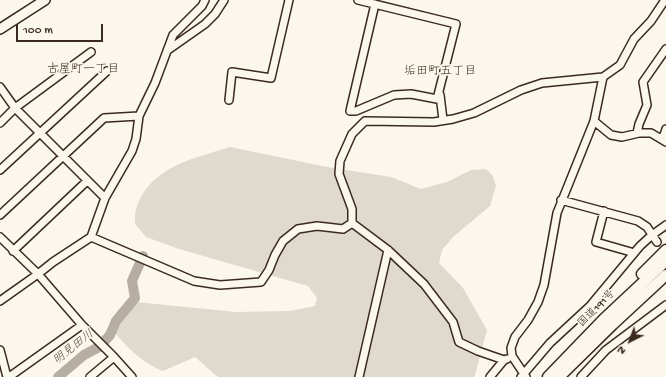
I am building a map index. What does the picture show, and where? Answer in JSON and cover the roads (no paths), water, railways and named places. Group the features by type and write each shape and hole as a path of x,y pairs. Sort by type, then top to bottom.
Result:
{"highway":[{"path":"572,351 609,308 666,250"},
{"name":"国道191号","path":"548,377 625,298 666,261"},
{"name":"国道191号","path":"559,377 666,275"}],"main road":[{"path":"0,29 45,0"}],"street":[{"path":"0,301 53,262 91,237 105,198 132,151 136,139 139,116 156,84 173,35 202,6 205,0"},
{"path":"168,50 205,24 215,14 224,0"},
{"path":"229,100 232,72 271,78 289,0"},
{"path":"358,0 375,4 456,24 437,99 411,94 394,95 356,111 350,111 375,4"},
{"path":"352,223 352,209 339,174 340,160 352,134 365,121 434,122 474,113 521,90 542,83 603,77 620,65 634,39 651,21 665,0"},
{"path":"637,133 647,105 643,82 666,50"},
{"path":"0,123 15,108 92,52"},
{"path":"0,170 106,71"},
{"path":"603,77 594,121 557,213 544,285 538,302 528,320 515,337 511,348 512,356 524,376 550,343 590,306 631,257 652,235 666,225"},
{"path":"0,87 15,108 105,198"},
{"path":"440,91 443,120"},
{"path":"0,215 104,118 139,116"},
{"path":"594,121 611,135 622,137 637,133 651,134 663,140 666,129"},
{"path":"13,251 87,181"},
{"path":"561,200 643,223 657,242"},
{"path":"604,211 596,242 631,252"},
{"path":"91,237 194,281 220,285 261,282 269,270 283,241 298,229 317,226 343,229 352,223"},
{"path":"352,223 388,250 424,284 453,322 459,342 478,351 504,360"},
{"path":"0,237 38,274 82,325 132,377"},
{"path":"359,377 388,250"},
{"path":"581,377 606,350 666,305"},
{"path":"0,350 8,377 82,325"},
{"path":"490,377 504,360 512,356"},
{"path":"90,377 114,357"}],"waterway":[{"name":"明見田川","path":"58,377 84,355 99,347 110,335 116,321 135,298 132,281 143,256"}],"district":[{"name":"古屋町一丁目","path":"83,70"},
{"name":"垢田町五丁目","path":"440,72"}]}
